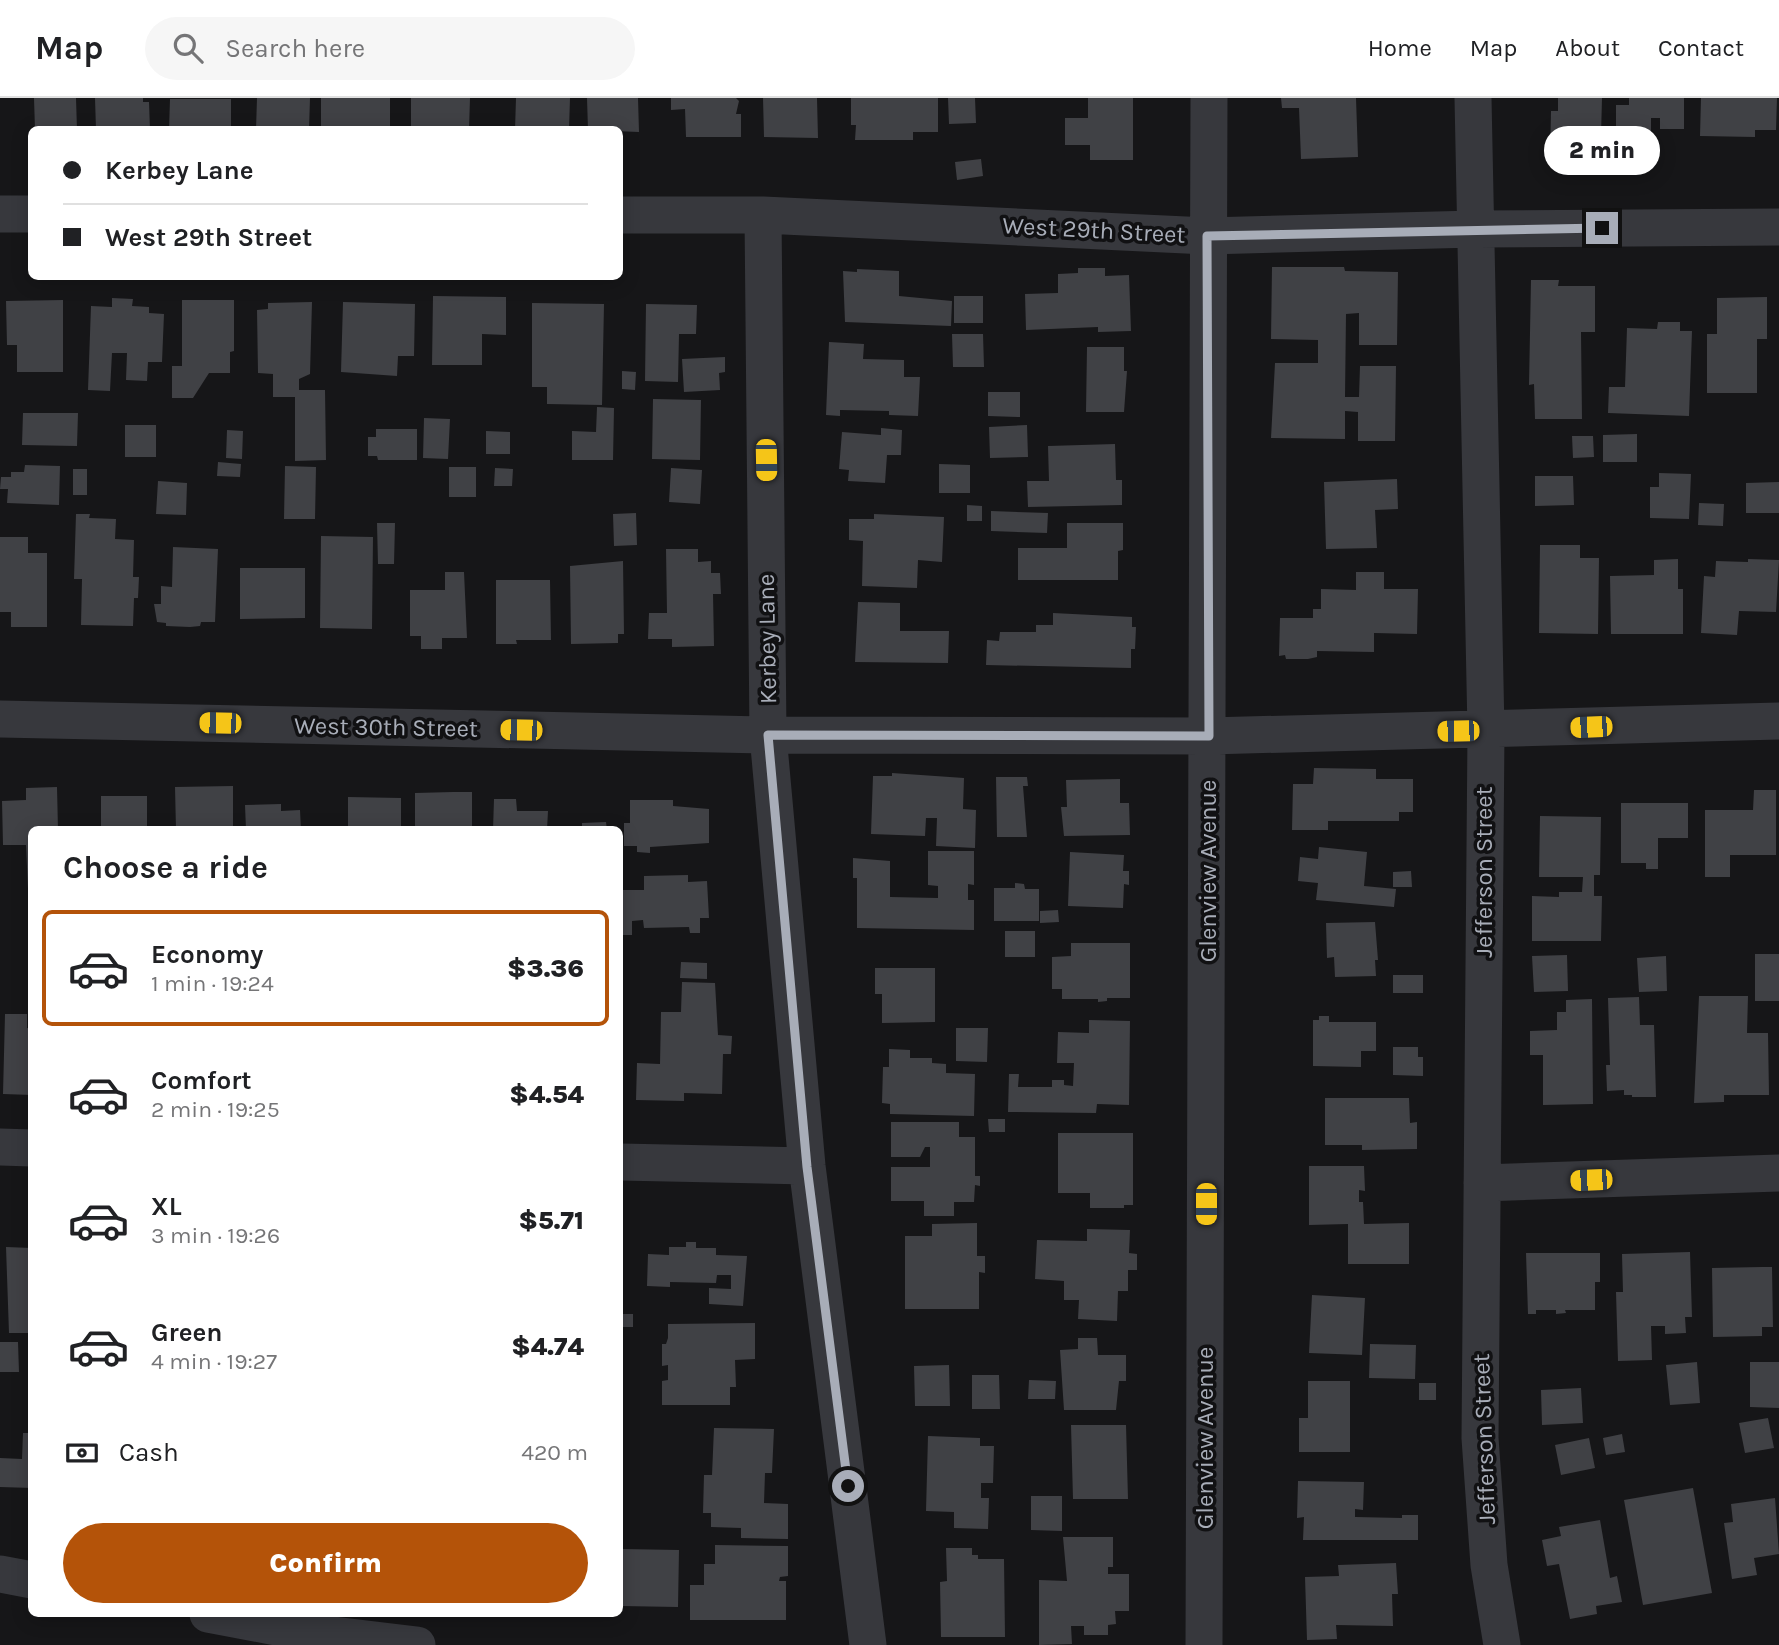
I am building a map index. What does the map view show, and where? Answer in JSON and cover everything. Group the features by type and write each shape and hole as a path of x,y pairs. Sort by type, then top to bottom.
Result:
{"street":[{"name":"Glenview Avenue","path":"1204,1645 1209,98"},
{"name":"Jefferson Street","path":"1473,98 1486,731 1480,1438 1489,1565 1502,1645"},
{"path":"0,214 28,214"},
{"name":"West 29th Street","path":"623,215 763,215 1207,236 1475,229 1779,227"},
{"name":"Kerbey Lane","path":"763,215 768,735 807,1167 868,1645"},
{"name":"West 30th Street","path":"0,719 768,735 1209,736 1486,731 1779,721"},
{"path":"0,1147 28,1148"},
{"path":"623,1162 807,1167"},
{"path":"1482,1183 1779,1173"},
{"path":"0,1574 28,1579"},
{"path":"219,1617 293,1637 417,1645"}],"building":[{"path":"34,98 76,98 77,126 35,126"},
{"path":"95,98 143,98 143,102 149,102 150,126 96,126"},
{"path":"257,98 310,98 309,126 256,126"},
{"path":"321,98 390,98 390,126 321,126"},
{"path":"411,98 470,98 469,126 411,126"},
{"path":"516,98 570,98 569,126 515,126"},
{"path":"587,98 638,98 639,132 623,131 623,126 588,126"},
{"path":"671,98 736,98 739,101 736,114 741,114 741,137 686,137 685,109 671,110"},
{"path":"763,98 817,98 818,138 764,137"},
{"path":"851,98 938,98 938,132 913,132 913,140 855,140 856,125 851,125"},
{"path":"948,98 975,98 976,123 949,124"},
{"path":"1088,98 1133,98 1133,160 1090,160 1090,145 1065,145 1065,118 1088,118"},
{"path":"1281,98 1356,98 1358,157 1301,159 1299,108 1282,108"},
{"path":"1558,98 1602,98 1601,136 1584,136 1584,160 1550,159 1551,111 1558,111"},
{"path":"1629,98 1684,98 1684,129 1660,129 1660,118 1651,118 1651,141 1616,141 1616,105 1629,105"},
{"path":"1701,98 1777,98 1776,130 1755,130 1755,137 1700,136"},
{"path":"170,99 231,99 231,126 169,126"},
{"path":"981,159 983,176 957,180 955,162"},
{"path":"1272,267 1344,267 1345,271 1398,272 1397,345 1359,345 1359,313 1346,314 1345,397 1359,397 1360,366 1396,366 1395,441 1358,441 1358,412 1345,411 1345,439 1271,438 1275,363 1318,363 1318,340 1271,339"},
{"path":"1078,268 1105,268 1105,276 1129,275 1131,331 1098,332 1098,327 1026,330 1025,294 1058,293 1058,274 1078,273"},
{"path":"857,269 899,271 899,296 952,301 951,326 845,322 843,271 857,272"},
{"path":"1531,280 1559,280 1558,286 1595,286 1595,332 1581,332 1582,419 1535,419 1534,384 1529,385"},
{"path":"433,296 506,297 506,335 482,334 482,365 432,365"},
{"path":"954,296 983,296 983,323 954,323"},
{"path":"1767,297 1767,339 1757,339 1757,393 1707,393 1707,334 1717,334 1717,298"},
{"path":"112,298 133,299 132,306 149,307 149,313 164,314 162,362 148,362 147,381 126,380 127,353 112,353 110,391 88,390 91,306 112,307"},
{"path":"63,300 63,372 17,372 17,345 7,345 6,301"},
{"path":"182,300 234,300 234,351 230,352 230,373 209,373 193,398 172,398 172,366 182,366"},
{"path":"312,302 310,374 299,379 299,390 325,390 326,460 295,461 295,397 273,397 273,374 258,373 257,310 268,309 268,303"},
{"path":"343,302 415,304 414,356 398,356 397,376 341,372"},
{"path":"532,303 604,304 602,405 547,404 547,387 532,387"},
{"path":"646,304 697,305 696,334 679,334 678,382 645,381"},
{"path":"1658,322 1680,322 1680,331 1692,331 1689,416 1608,413 1609,387 1625,387 1627,328 1657,329"},
{"path":"952,334 983,334 984,367 953,367"},
{"path":"829,342 864,344 863,359 904,360 904,377 920,377 918,416 889,415 889,411 840,410 840,416 826,415"},
{"path":"1087,347 1124,347 1124,371 1127,371 1124,412 1086,412"},
{"path":"725,357 725,372 719,373 720,390 684,392 682,359"},
{"path":"622,371 636,372 635,390 622,389"},
{"path":"988,392 1020,392 1020,417 988,416"},
{"path":"653,399 701,400 700,460 652,459"},
{"path":"597,407 614,408 613,460 572,460 572,431 596,432"},
{"path":"23,413 78,413 77,446 22,445"},
{"path":"424,418 450,419 448,459 423,458"},
{"path":"125,425 156,425 156,457 125,457"},
{"path":"1027,425 1028,457 990,458 989,427"},
{"path":"881,428 902,430 901,455 887,455 885,483 848,481 849,470 839,469 842,432 881,435"},
{"path":"376,429 417,429 417,460 378,460 377,456 368,456 368,437 376,437"},
{"path":"227,430 243,431 242,459 226,458"},
{"path":"486,431 510,432 510,454 486,454"},
{"path":"1637,434 1637,462 1603,462 1603,435"},
{"path":"1572,436 1593,436 1594,457 1573,458"},
{"path":"1115,444 1116,480 1122,480 1122,505 1028,507 1027,481 1049,481 1048,446"},
{"path":"218,462 241,464 240,477 217,476"},
{"path":"939,464 970,465 970,493 939,493"},
{"path":"25,465 60,466 59,505 7,503 8,489 0,489 1,477 11,477 11,472 24,472"},
{"path":"285,466 316,467 315,519 284,519"},
{"path":"449,467 476,467 476,497 449,497"},
{"path":"495,468 513,469 512,486 494,486"},
{"path":"671,468 702,470 700,504 669,502"},
{"path":"73,469 87,469 87,495 73,495"},
{"path":"1659,473 1691,474 1689,519 1650,518 1650,487 1659,487"},
{"path":"1535,476 1573,476 1574,505 1535,506"},
{"path":"1397,479 1398,509 1375,510 1377,548 1326,549 1324,482"},
{"path":"158,481 187,483 186,515 156,514"},
{"path":"1779,482 1779,513 1746,513 1746,483"},
{"path":"1699,503 1724,504 1723,526 1698,525"},
{"path":"967,505 982,506 982,521 967,521"},
{"path":"991,511 1048,513 1047,533 991,531"},
{"path":"636,513 637,545 614,546 613,514"},
{"path":"76,514 90,514 89,518 116,519 115,539 134,540 133,577 139,577 138,598 134,598 133,626 81,625 82,579 74,579"},
{"path":"874,514 944,517 942,562 918,560 917,588 862,586 863,541 849,540 849,519 874,519"},
{"path":"377,523 395,523 394,564 378,564"},
{"path":"1067,523 1123,523 1123,550 1118,551 1118,580 1018,580 1018,548 1067,548"},
{"path":"321,536 373,537 372,629 320,628"},
{"path":"0,537 28,537 28,553 47,553 47,627 11,627 11,612 0,612"},
{"path":"1540,545 1580,545 1580,558 1599,558 1598,634 1539,633"},
{"path":"173,547 218,549 215,622 201,622 200,626 190,627 166,626 166,623 157,622 154,604 161,604 161,586 172,587"},
{"path":"666,549 698,549 698,562 711,561 711,573 720,573 721,594 713,594 714,646 672,647 672,639 648,639 649,613 667,613"},
{"path":"1678,559 1678,589 1683,589 1683,634 1611,634 1610,576 1654,575 1654,560"},
{"path":"1748,559 1779,560 1776,612 1739,611 1737,635 1701,633 1704,576 1715,577 1716,561 1748,562"},
{"path":"623,561 624,634 618,634 618,643 571,644 570,566"},
{"path":"240,568 305,568 305,618 240,619"},
{"path":"445,572 464,572 467,638 442,638 442,649 421,649 421,636 410,636 410,590 445,590"},
{"path":"1356,572 1384,572 1384,589 1418,589 1417,634 1374,633 1374,652 1317,651 1317,657 1308,659 1286,659 1285,655 1279,656 1280,618 1313,618 1313,609 1321,609 1321,589 1356,590"},
{"path":"496,580 550,580 551,640 516,640 517,644 496,644"},
{"path":"858,602 900,603 900,631 949,631 948,663 855,662"},
{"path":"1053,613 1132,617 1132,627 1136,627 1135,649 1131,649 1131,668 986,665 987,640 999,641 1000,632 1036,632 1036,625 1053,625"},
{"path":"1314,768 1376,769 1376,779 1413,779 1413,812 1399,812 1399,821 1328,821 1328,830 1292,830 1293,784 1313,784"},
{"path":"892,773 964,778 963,809 976,810 975,848 936,846 937,818 926,818 925,836 871,834 873,776 892,776"},
{"path":"996,777 1027,777 1028,786 1023,786 1027,837 997,837"},
{"path":"1120,779 1120,803 1129,803 1130,835 1064,836 1061,807 1067,807 1066,780"},
{"path":"233,786 233,826 176,826 175,787"},
{"path":"57,787 58,826 28,826 28,889 26,845 3,845 2,801 26,800 26,788"},
{"path":"1754,790 1776,790 1776,855 1730,855 1730,877 1705,877 1705,810 1753,810"},
{"path":"472,792 472,826 415,826 415,793"},
{"path":"101,796 147,796 147,826 101,826"},
{"path":"348,797 401,798 401,826 348,826"},
{"path":"494,799 516,799 517,811 548,811 547,826 493,826"},
{"path":"630,800 673,800 673,806 709,809 709,843 650,847 650,853 637,852 637,846 624,846 624,823 630,823"},
{"path":"1621,803 1688,803 1688,838 1658,838 1658,869 1646,869 1646,863 1621,863"},
{"path":"281,804 281,811 300,810 301,826 246,826 245,805"},
{"path":"1540,816 1601,817 1600,875 1594,875 1594,896 1602,896 1601,941 1532,941 1532,896 1559,897 1559,892 1582,892 1583,877 1539,877"},
{"path":"606,822 606,826 582,826 582,823"},
{"path":"1319,847 1367,852 1364,886 1396,889 1394,907 1316,900 1318,883 1298,881 1300,857 1318,859"},
{"path":"928,851 974,851 974,885 968,884 968,900 974,900 974,930 857,928 857,878 853,878 853,858 890,861 890,897 938,898 938,886 928,885"},
{"path":"1070,852 1124,855 1123,871 1129,871 1129,885 1124,884 1123,908 1068,906"},
{"path":"1411,871 1412,887 1393,887 1393,872"},
{"path":"688,875 688,882 707,881 709,918 700,918 700,933 690,933 689,927 644,928 643,920 632,921 632,935 623,935 623,890 644,890 644,876"},
{"path":"1015,883 1024,884 1025,889 1039,889 1039,921 994,921 994,888 1015,888"},
{"path":"1058,910 1059,922 1040,923 1040,911"},
{"path":"1375,922 1378,960 1375,960 1376,976 1335,977 1334,957 1327,958 1326,923"},
{"path":"1005,931 1035,931 1035,957 1005,957"},
{"path":"1071,943 1130,943 1130,998 1107,998 1107,1001 1098,1002 1098,999 1062,999 1062,989 1052,989 1052,957 1071,956"},
{"path":"1755,954 1779,954 1779,1001 1755,1001"},
{"path":"1567,955 1568,991 1534,992 1532,956"},
{"path":"1666,956 1667,991 1639,992 1637,958"},
{"path":"681,962 707,963 707,979 680,978"},
{"path":"875,968 935,968 935,1022 882,1023 882,994 875,994"},
{"path":"1393,975 1423,975 1423,993 1393,993"},
{"path":"682,982 715,983 718,1035 732,1036 731,1054 723,1054 722,1094 684,1093 684,1101 636,1100 637,1063 660,1064 661,1012 681,1012"},
{"path":"1699,996 1748,996 1747,1033 1768,1033 1769,1095 1724,1095 1724,1102 1694,1103"},
{"path":"1639,997 1640,1025 1654,1025 1656,1097 1632,1097 1624,1095 1624,1090 1607,1091 1606,1065 1610,1065 1608,998"},
{"path":"1592,999 1593,1104 1543,1105 1543,1055 1530,1055 1530,1031 1557,1030 1557,1012 1566,1012 1566,1000"},
{"path":"5,1014 27,1014 28,1095 3,1094"},
{"path":"1319,1016 1329,1016 1329,1022 1376,1022 1376,1051 1361,1051 1361,1067 1313,1066 1313,1020 1319,1020"},
{"path":"1089,1020 1130,1021 1129,1105 1097,1104 1096,1113 1008,1112 1009,1074 1019,1074 1018,1087 1052,1087 1052,1080 1064,1080 1064,1085 1073,1086 1074,1063 1057,1063 1058,1032 1089,1033"},
{"path":"956,1028 988,1028 987,1062 956,1061"},
{"path":"1393,1047 1418,1047 1418,1057 1423,1057 1423,1076 1393,1075"},
{"path":"889,1049 910,1050 910,1058 932,1058 932,1063 946,1064 946,1073 975,1074 974,1116 890,1114 890,1104 882,1103 883,1067 889,1067"},
{"path":"1325,1098 1409,1098 1410,1123 1417,1122 1417,1149 1362,1150 1362,1145 1325,1145"},
{"path":"988,1119 1005,1119 1005,1132 989,1132"},
{"path":"891,1122 959,1122 959,1137 975,1137 975,1176 980,1176 980,1186 975,1185 974,1202 954,1202 954,1216 924,1216 924,1201 891,1201 891,1167 930,1167 930,1147 925,1147 920,1157 891,1157"},
{"path":"1058,1133 1133,1133 1133,1205 1124,1205 1124,1208 1090,1208 1090,1193 1058,1193"},
{"path":"1309,1166 1364,1166 1365,1191 1359,1190 1359,1202 1363,1202 1364,1224 1409,1223 1409,1264 1348,1264 1348,1224 1309,1225"},
{"path":"977,1223 977,1256 985,1256 985,1273 979,1272 979,1309 905,1309 905,1236 932,1236 932,1224"},
{"path":"1087,1229 1130,1230 1129,1253 1137,1254 1137,1270 1128,1270 1128,1291 1118,1291 1117,1321 1078,1319 1079,1300 1064,1300 1064,1281 1035,1279 1037,1240 1087,1241"},
{"path":"686,1242 696,1242 696,1248 716,1248 716,1255 747,1256 743,1306 709,1304 709,1288 731,1289 731,1275 717,1275 716,1283 670,1282 670,1287 647,1286 648,1254 669,1255 669,1247 686,1247"},
{"path":"6,1247 28,1248 28,1333 9,1333"},
{"path":"1690,1252 1692,1317 1685,1317 1686,1333 1665,1334 1665,1326 1651,1326 1652,1360 1618,1361 1616,1292 1623,1292 1622,1254"},
{"path":"1526,1253 1600,1253 1600,1282 1595,1282 1595,1310 1565,1310 1566,1313 1556,1314 1556,1310 1536,1310 1536,1314 1528,1314"},
{"path":"1772,1267 1773,1327 1762,1327 1762,1336 1713,1337 1712,1268"},
{"path":"1312,1295 1365,1298 1362,1355 1309,1353"},
{"path":"623,1314 633,1314 633,1327 623,1327"},
{"path":"755,1323 755,1359 735,1360 736,1387 730,1387 730,1405 662,1405 662,1381 668,1380 668,1365 662,1366 662,1344 666,1344 668,1338 668,1324"},
{"path":"1078,1338 1097,1338 1098,1355 1126,1355 1126,1381 1119,1381 1116,1410 1064,1410 1060,1350 1078,1349"},
{"path":"0,1342 18,1342 19,1372 0,1372"},
{"path":"1370,1344 1416,1345 1415,1379 1369,1378"},
{"path":"1697,1362 1700,1403 1670,1405 1666,1365"},
{"path":"1750,1362 1779,1362 1779,1408 1750,1407"},
{"path":"949,1365 950,1406 915,1406 914,1366"},
{"path":"972,1375 999,1375 1000,1409 972,1409"},
{"path":"1029,1380 1056,1381 1055,1399 1028,1399"},
{"path":"1308,1381 1350,1381 1350,1452 1299,1452 1299,1418 1308,1418"},
{"path":"1419,1383 1436,1383 1436,1400 1419,1400"},
{"path":"1581,1388 1583,1423 1542,1425 1541,1390"},
{"path":"1768,1418 1774,1448 1745,1453 1739,1423"},
{"path":"1071,1425 1126,1425 1128,1499 1073,1499"},
{"path":"714,1428 774,1429 772,1473 765,1473 764,1503 788,1504 788,1539 741,1538 741,1528 711,1527 711,1513 703,1513 704,1475 712,1475"},
{"path":"23,1433 28,1433 28,1488 0,1487 0,1458 22,1459"},
{"path":"1622,1434 1625,1452 1606,1455 1603,1438"},
{"path":"928,1436 980,1438 980,1446 994,1446 993,1483 981,1483 981,1498 989,1498 988,1529 954,1528 954,1512 926,1511"},
{"path":"1589,1438 1595,1468 1561,1475 1555,1445"},
{"path":"1298,1481 1364,1482 1363,1510 1355,1509 1355,1517 1402,1518 1402,1515 1418,1515 1418,1540 1303,1540 1304,1517 1297,1518"},
{"path":"1693,1488 1712,1593 1643,1605 1624,1500"},
{"path":"1031,1496 1062,1496 1062,1531 1031,1530"},
{"path":"1775,1498 1779,1554 1754,1558 1757,1575 1732,1579 1724,1523 1733,1522 1731,1504"},
{"path":"1600,1520 1610,1578 1617,1576 1622,1602 1596,1606 1597,1614 1570,1619 1559,1564 1547,1566 1542,1540 1561,1536 1559,1527"},
{"path":"1063,1537 1113,1537 1113,1567 1108,1567 1108,1574 1129,1574 1129,1611 1115,1611 1116,1624 1108,1625 1108,1635 1084,1635 1084,1626 1071,1626 1072,1644 1039,1645 1039,1580 1067,1581"},
{"path":"715,1545 788,1546 788,1576 780,1577 779,1581 786,1581 786,1620 690,1620 690,1585 704,1585 704,1564 715,1564"},
{"path":"946,1548 972,1548 972,1555 978,1555 978,1559 1004,1559 1005,1637 941,1637 940,1582 947,1581"},
{"path":"623,1549 679,1550 678,1607 623,1606"},
{"path":"1396,1563 1398,1594 1392,1594 1393,1626 1336,1625 1337,1639 1307,1640 1305,1577 1339,1576 1338,1565"}],"route":[{"path":"848,1486 807,1167 768,735 1209,736 1207,236 1602,228"}]}
